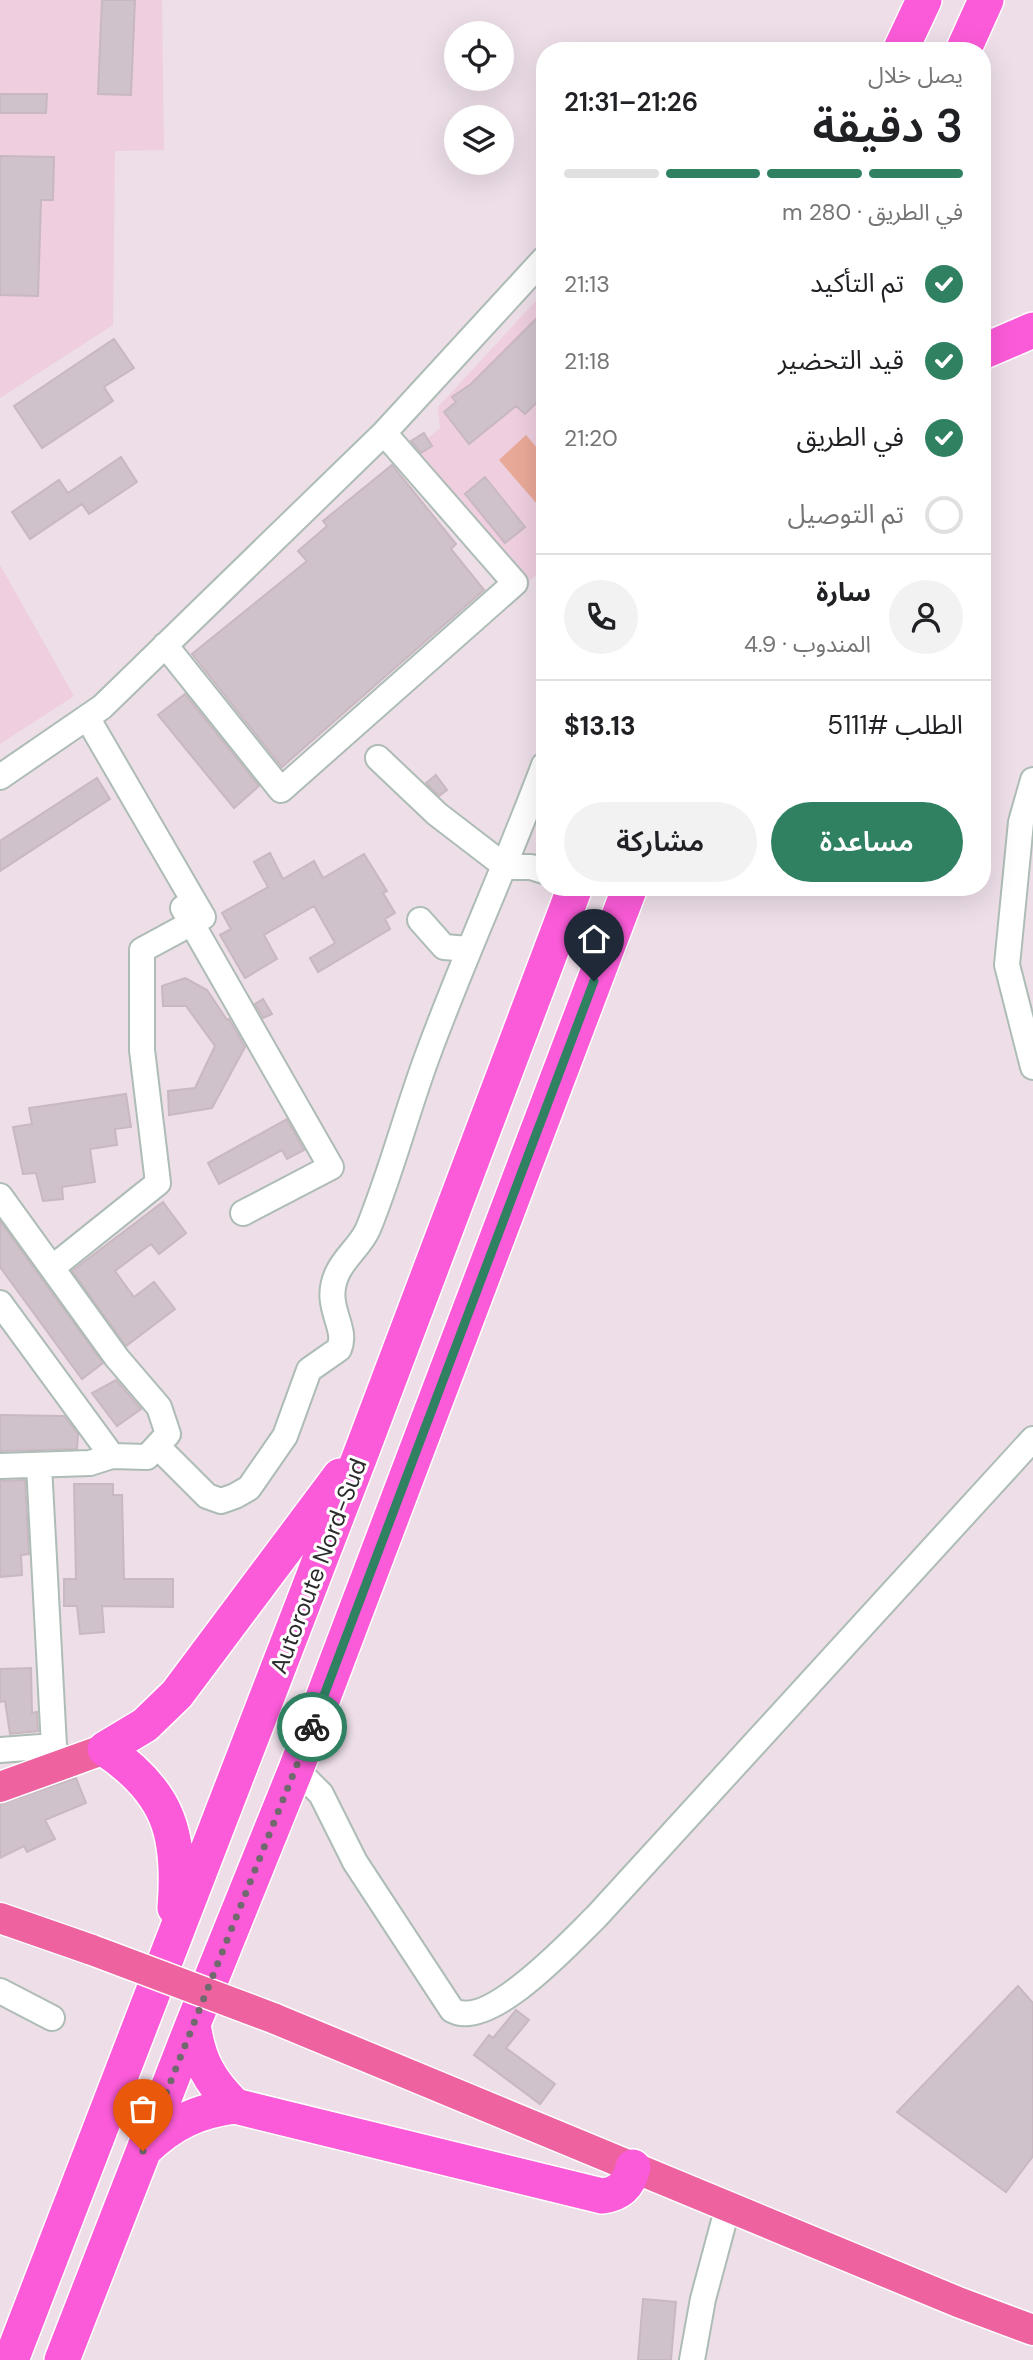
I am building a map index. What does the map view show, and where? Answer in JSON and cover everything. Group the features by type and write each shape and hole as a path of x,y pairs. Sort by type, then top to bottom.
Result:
{"highway":[{"path":"887,42 899,0"},
{"path":"904,42 924,0"},
{"path":"966,42 986,0"},
{"path":"991,348 1033,330"},
{"name":"Autoroute Nord-Sud","path":"11,2360 360,1456 572,896"},
{"name":"Autoroute Nord-Sud","path":"62,2360 192,2024 296,1769 627,896"},
{"path":"172,1943 177,1860 173,1835 148,1784 105,1749 145,1725 177,1694 340,1477 360,1456"},
{"path":"192,2024 197,2051 205,2071 216,2088 235,2106"},
{"path":"143,2151 161,2133 183,2119 207,2110 235,2106 372,2142 602,2196 620,2191 631,2176 633,2167"}],"main road":[{"path":"0,1787 58,1756 105,1749"},
{"path":"0,1918 273,2018 1033,2330"}],"street":[{"path":"0,777 82,723 165,645 384,433 536,268"},
{"path":"165,645 281,790 515,583 384,433"},
{"path":"53,1267 158,1183 142,1050 142,950 203,917 82,723"},
{"path":"378,758 437,814 506,867 536,869"},
{"path":"1033,780 1021,822 1007,965 1033,1067"},
{"path":"159,1448 207,1496 221,1501 235,1496 249,1488 285,1436 309,1370 315,1363 339,1349 341,1335 330,1301 337,1273 367,1231 426,1058 469,949 506,867 536,786"},
{"path":"420,920 433,939 444,947 469,949"},
{"path":"191,922 331,1167 243,1213"},
{"path":"0,1196 117,1358 159,1408 168,1434 159,1448 147,1457 112,1456 90,1463 0,1466"},
{"path":"0,1303 112,1456"},
{"path":"296,1769 321,1794 355,1862 452,2010 458,2013 472,2012 489,2006 524,1987 596,1917 1033,1439"},
{"path":"0,1751 58,1756 39,1465"},
{"path":"0,1991 52,2018"},
{"path":"692,2360 704,2299 728,2206"}],"shaded area":[{"path":"0,0 162,0 164,150 115,151 113,325 0,398"},
{"path":"536,301 536,575 527,582 413,451 440,428 438,407"},
{"path":"526,435 536,447 536,503 499,460"},
{"path":"0,565 74,696 0,744"}],"building":[{"path":"102,0 135,0 131,95 98,94"},
{"path":"0,94 47,94 46,113 0,113"},
{"path":"0,156 54,157 53,200 41,200 38,296 0,295"},
{"path":"536,319 536,403 525,414 516,406 469,444 444,412 456,402 452,397 471,384"},
{"path":"114,339 134,368 104,387 113,401 42,448 14,406"},
{"path":"424,433 432,446 421,453 411,441"},
{"path":"121,457 137,482 89,514 82,504 30,539 12,512 59,480 68,493"},
{"path":"392,465 456,544 451,549 484,590 282,767 192,654 307,561 298,551 327,526 323,521"},
{"path":"485,477 525,527 505,543 465,494"},
{"path":"185,694 259,786 234,808 158,715"},
{"path":"436,775 447,790 439,796 426,783"},
{"path":"97,778 110,799 0,871 0,841"},
{"path":"270,853 283,879 314,861 323,878 364,854 387,891 383,893 395,913 385,919 390,929 318,972 310,958 335,943 314,906 264,935 277,959 245,978 220,935 231,929 222,913 268,887 254,862"},
{"path":"185,978 207,990 227,1020 229,1019 245,1047 212,1108 169,1115 168,1091 195,1088 215,1046 186,1006 163,1006 162,986"},
{"path":"263,999 272,1014 263,1018 255,1004"},
{"path":"126,1094 131,1127 115,1129 117,1145 90,1149 95,1182 62,1187 63,1199 43,1201 36,1173 23,1174 13,1127 32,1124 29,1108"},
{"path":"287,1119 304,1150 287,1159 282,1150 219,1184 208,1163"},
{"path":"163,1202 186,1233 159,1254 151,1244 115,1271 134,1297 154,1282 175,1309 126,1346 72,1271"},
{"path":"0,1221 103,1363 82,1379 0,1267"},
{"path":"116,1380 141,1409 117,1426 92,1393"},
{"path":"0,1415 64,1416 78,1434 77,1449 0,1451"},
{"path":"25,1480 29,1554 21,1555 22,1575 0,1577 0,1481"},
{"path":"74,1484 113,1484 113,1495 122,1495 124,1579 173,1579 173,1607 102,1606 104,1632 80,1634 77,1606 64,1606 64,1579 76,1579"},
{"path":"31,1668 32,1713 37,1712 38,1731 10,1734 5,1701 0,1702 0,1669"},
{"path":"76,1778 86,1803 45,1820 55,1839 27,1852 24,1846 0,1858 0,1804"},
{"path":"1018,1986 1033,2003 1033,2156 1006,2192 897,2112"},
{"path":"516,2010 529,2020 506,2048 555,2084 540,2104 474,2055 489,2035 493,2038"},
{"path":"643,2299 676,2302 671,2360 638,2360"}],"way so far":[{"path":"143,2151 312,1727"}],"route":[{"path":"312,1727 594,981"}]}
